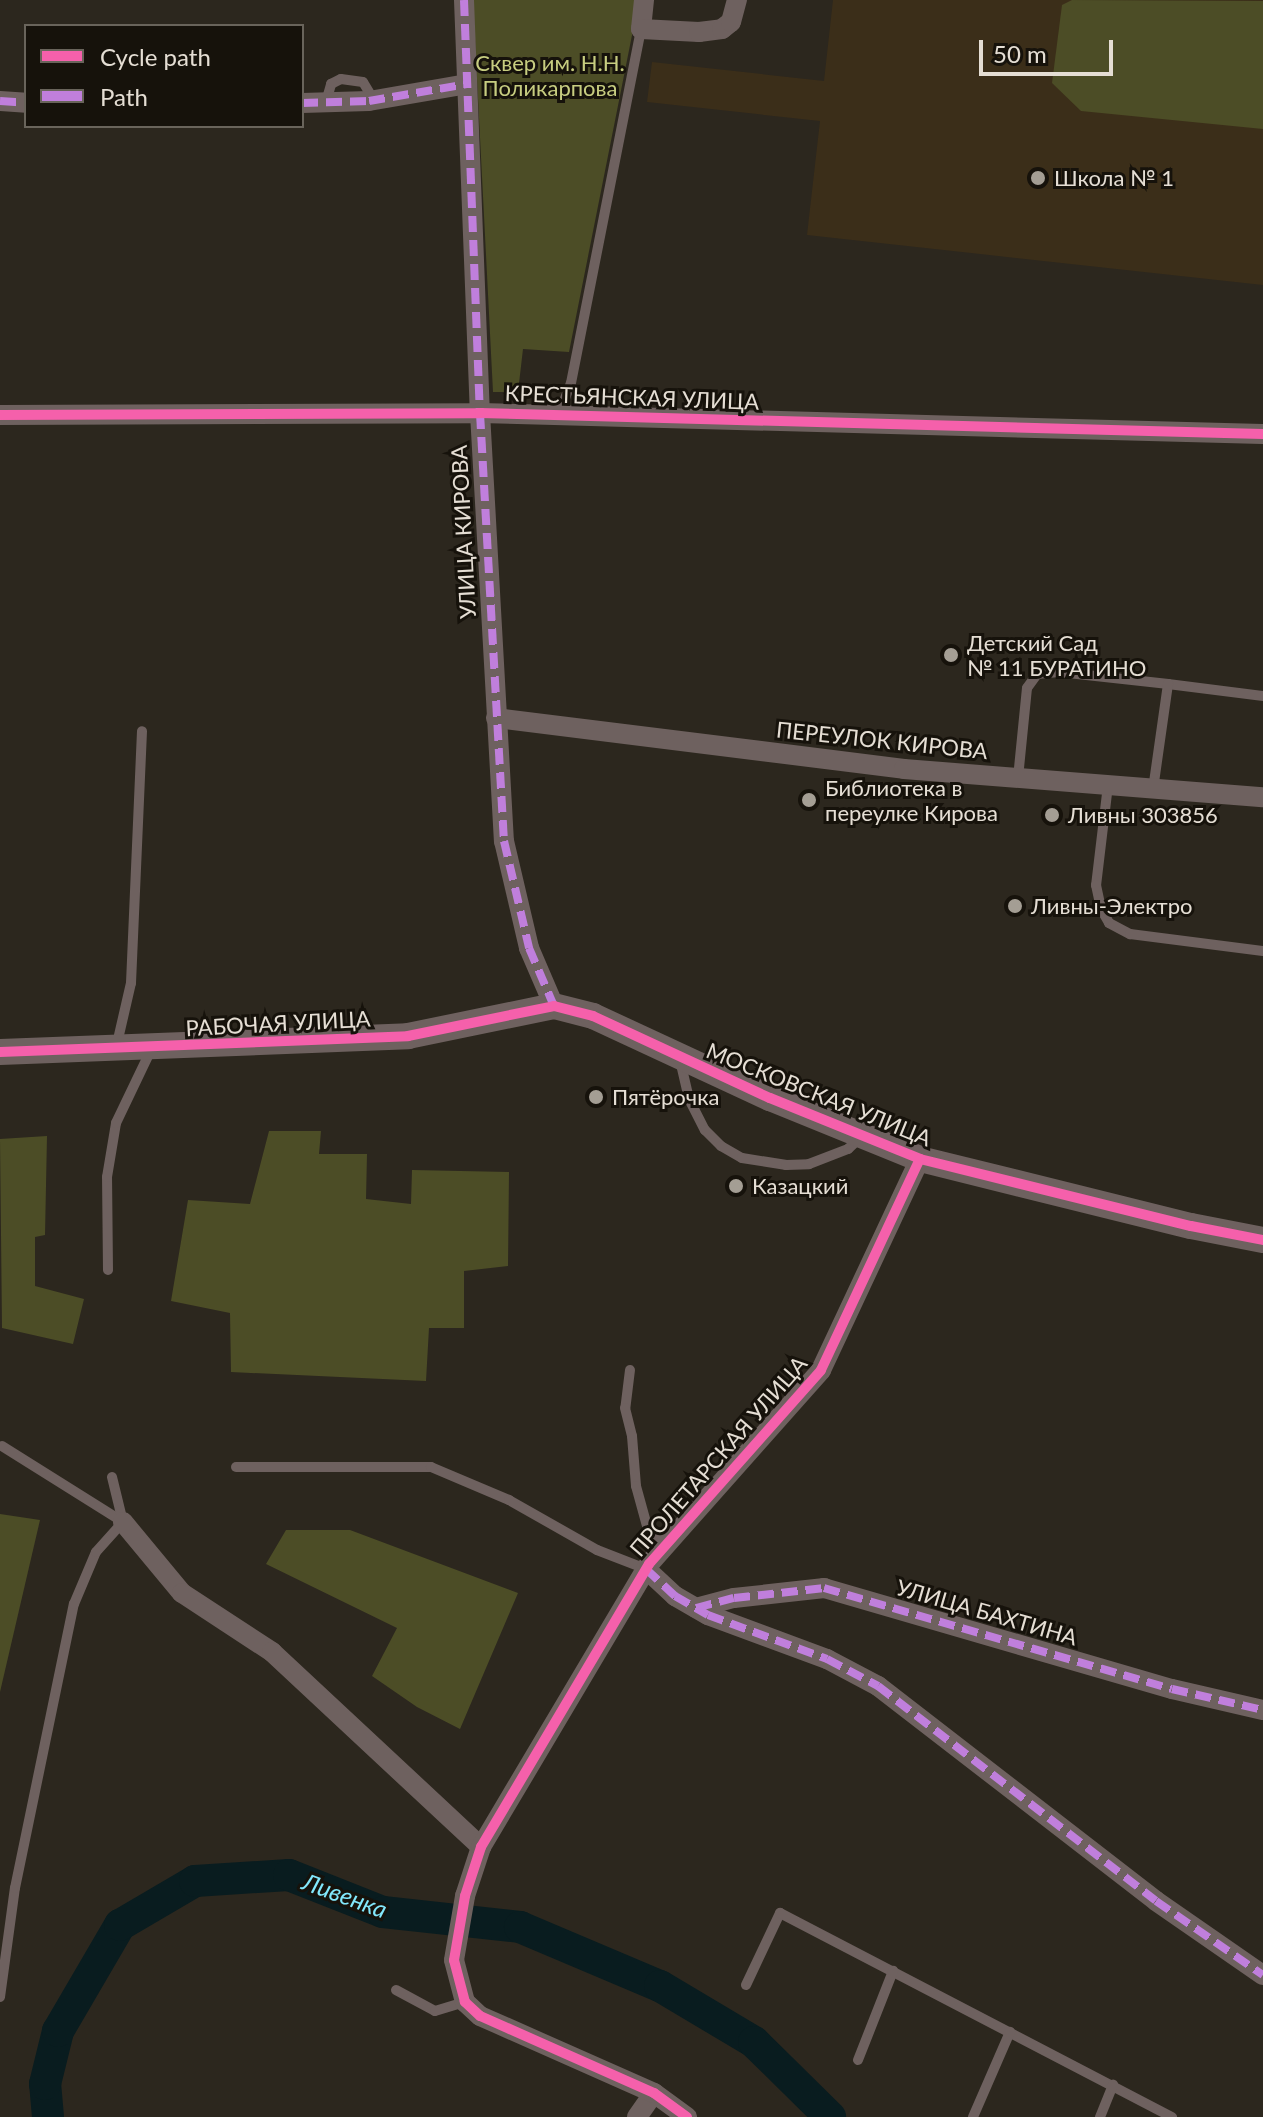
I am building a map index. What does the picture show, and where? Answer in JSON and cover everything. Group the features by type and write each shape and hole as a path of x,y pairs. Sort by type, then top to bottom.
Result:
{"street":[{"name":"УЛИЦА КИРОВА","path":"464,0 480,413 504,841 515,899 529,948 554,1006"},
{"path":"644,0 641,29 722,29 731,22 737,0"},
{"path":"304,103 374,100 467,84"},
{"path":"0,101 24,103"},
{"name":"КРЕСТЬЯНСКАЯ УЛИЦА","path":"0,415 480,413 1263,434"},
{"name":"ПЕРЕУЛОК КИРОВА","path":"496,718 904,769 1263,797"},
{"name":"РАБОЧАЯ УЛИЦА","path":"0,1052 115,1050 408,1036 554,1006"},
{"name":"МОСКОВСКАЯ УЛИЦА","path":"554,1006 593,1016 680,1058 920,1159 1191,1226 1263,1240"},
{"name":"ПРОЛЕТАРСКАЯ УЛИЦА","path":"465,2002 454,1960 465,1896 481,1847 646,1569 821,1370 920,1159"},
{"path":"123,1522 182,1593 272,1652 481,1847"},
{"name":"ПРОЛЕТАРСКАЯ УЛИЦА","path":"646,1569 675,1596 696,1608 827,1659 878,1686 1156,1901 1263,1975"},
{"name":"УЛИЦА БАХТИНА","path":"696,1608 734,1598 824,1588 1172,1689 1263,1710"},
{"path":"465,2002 480,2016 654,2093 687,2117"},
{"path":"637,2117 654,2093"}],"lane":[{"path":"542,415 564,401 571,383 641,29"},
{"path":"1018,778 1027,688 1037,674 1059,672 1263,696"},
{"path":"1153,789 1168,684"},
{"path":"115,1050 131,983 142,731"},
{"path":"1108,785 1096,885 1101,909 1109,923 1130,934 1263,951"},
{"path":"108,1270 107,1177 116,1123 152,1048"},
{"path":"680,1058 689,1099 705,1130 721,1146 742,1158 786,1165 809,1164 848,1149 862,1137"},
{"path":"630,1370 625,1408 632,1436 636,1486 647,1526 665,1547"},
{"path":"2,1446 123,1522"},
{"path":"236,1467 431,1467 509,1500 597,1550 646,1569"},
{"path":"112,1477 123,1522"},
{"path":"0,1997 15,1888 74,1604 96,1552 123,1522"},
{"path":"746,1985 780,1913 1172,2117"},
{"path":"858,2060 893,1971"},
{"path":"396,1990 435,2011 465,2002"},
{"path":"973,2117 1010,2032"},
{"path":"1100,2117 1113,2085"}],"shaded area":[{"name":"Школа № 1","path":"833,0 1263,0 1263,285 807,235 820,121 647,102 652,62 824,81"}],"green space":[{"name":"Сквер им. Н.Н. Поликарпова","path":"473,0 639,0 569,352 523,349 518,392 493,392"},
{"path":"1072,0 1263,1 1263,129 1081,111 1052,83 1062,5"},
{"path":"269,1131 321,1131 319,1154 367,1154 366,1199 411,1204 412,1170 509,1172 508,1266 464,1271 464,1328 429,1328 426,1381 231,1372 230,1313 171,1301 188,1200 250,1204"},
{"path":"47,1136 45,1235 35,1237 35,1286 84,1299 73,1344 2,1328 0,1139"},
{"path":"0,1514 40,1520 0,1692"},
{"path":"286,1530 350,1530 518,1593 460,1729 417,1707 372,1676 397,1628 266,1564"}],"waterway":[{"name":"Ливенка","path":"48,2117 45,2084 58,2031 120,1925 195,1881 289,1875 383,1912 520,1927 660,1986 754,2042 830,2117"}],"marked path":[{"path":"464,0 480,413 504,841 529,948 554,1006"},
{"path":"304,103 369,101 467,84"},
{"path":"0,101 24,103"},
{"path":"646,1569 675,1596 708,1615 827,1659 878,1686 1156,1901 1263,1975"},
{"path":"696,1608 734,1598 824,1588 1172,1689 1263,1710"}],"cycle path":[{"path":"0,415 480,413 1263,434"},
{"path":"0,1052 408,1036 554,1006 593,1016 770,1098 920,1159 1191,1226 1263,1240"},
{"path":"687,2117 654,2093 480,2016 465,2002 454,1960 465,1896 481,1847 649,1564 821,1370 920,1159"}],"place":[{"name":"Школа № 1","path":"1038,178"},
{"name":"Детский Сад № 11 БУРАТИНО","path":"951,655"},
{"name":"Библиотека в переулке Кирова","path":"809,800"},
{"name":"Ливны 303856","path":"1052,815"},
{"name":"Ливны-Электро","path":"1015,906"},
{"name":"Пятёрочка","path":"596,1097"},
{"name":"Казацкий","path":"736,1186"}]}
